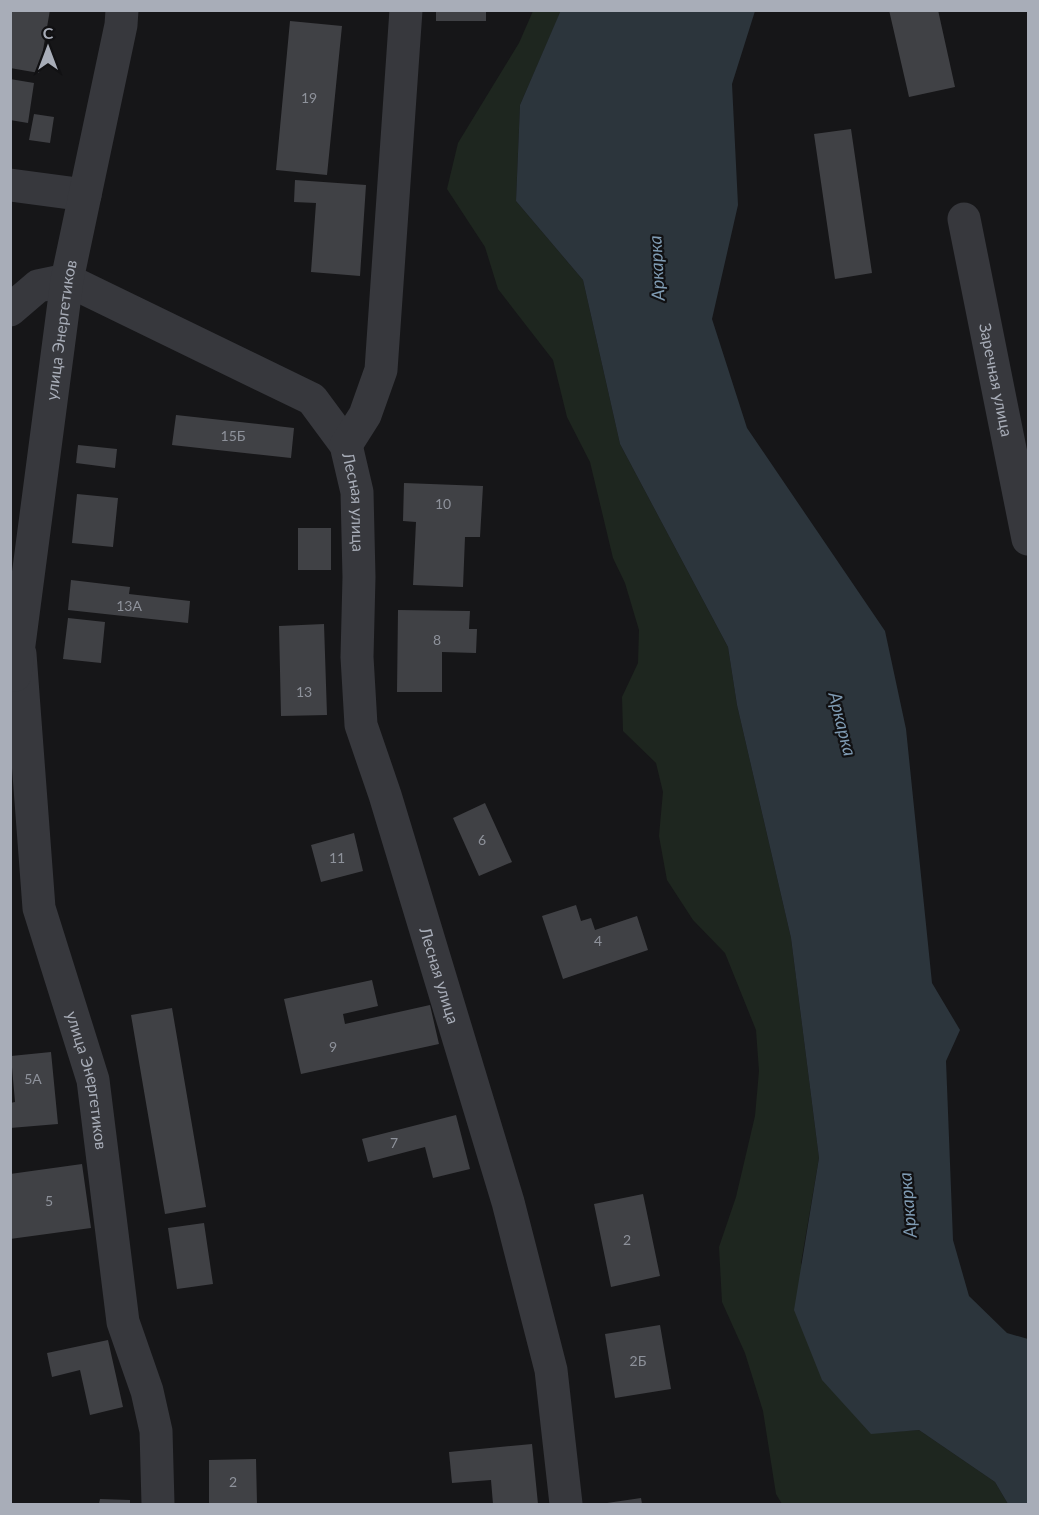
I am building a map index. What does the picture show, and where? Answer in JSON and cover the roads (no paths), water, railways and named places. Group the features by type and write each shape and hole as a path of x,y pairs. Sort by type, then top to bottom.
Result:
{"street":[{"name":"улица Энергетиков","path":"10,697 20,654 68,280 121,25 122,10"},
{"name":"Лесная улица","path":"346,445 365,415 381,370 406,10"},
{"path":"10,185 85,195"},
{"name":"Заречная улица","path":"964,219 1029,538"},
{"path":"10,310 38,286 68,280"},
{"name":"Лесная улица","path":"68,280 312,399 346,445 357,492 359,577 357,657 361,725 385,795 508,1202 551,1370 566,1504"},
{"name":"улица Энергетиков","path":"20,654 39,908 93,1080 123,1322 147,1391 156,1431 158,1504"}],"water":[{"name":"Аркарка","path":"561,10 755,11 732,84 738,205 712,319 747,428 885,631 906,729 932,983 960,1030 946,1061 953,1240 969,1296 1007,1333 1028,1339 1028,1504 1008,1504 995,1482 919,1430 871,1434 822,1380 794,1310 819,1158 791,938 737,705 728,647 620,444 583,280 516,201 520,105"}]}
